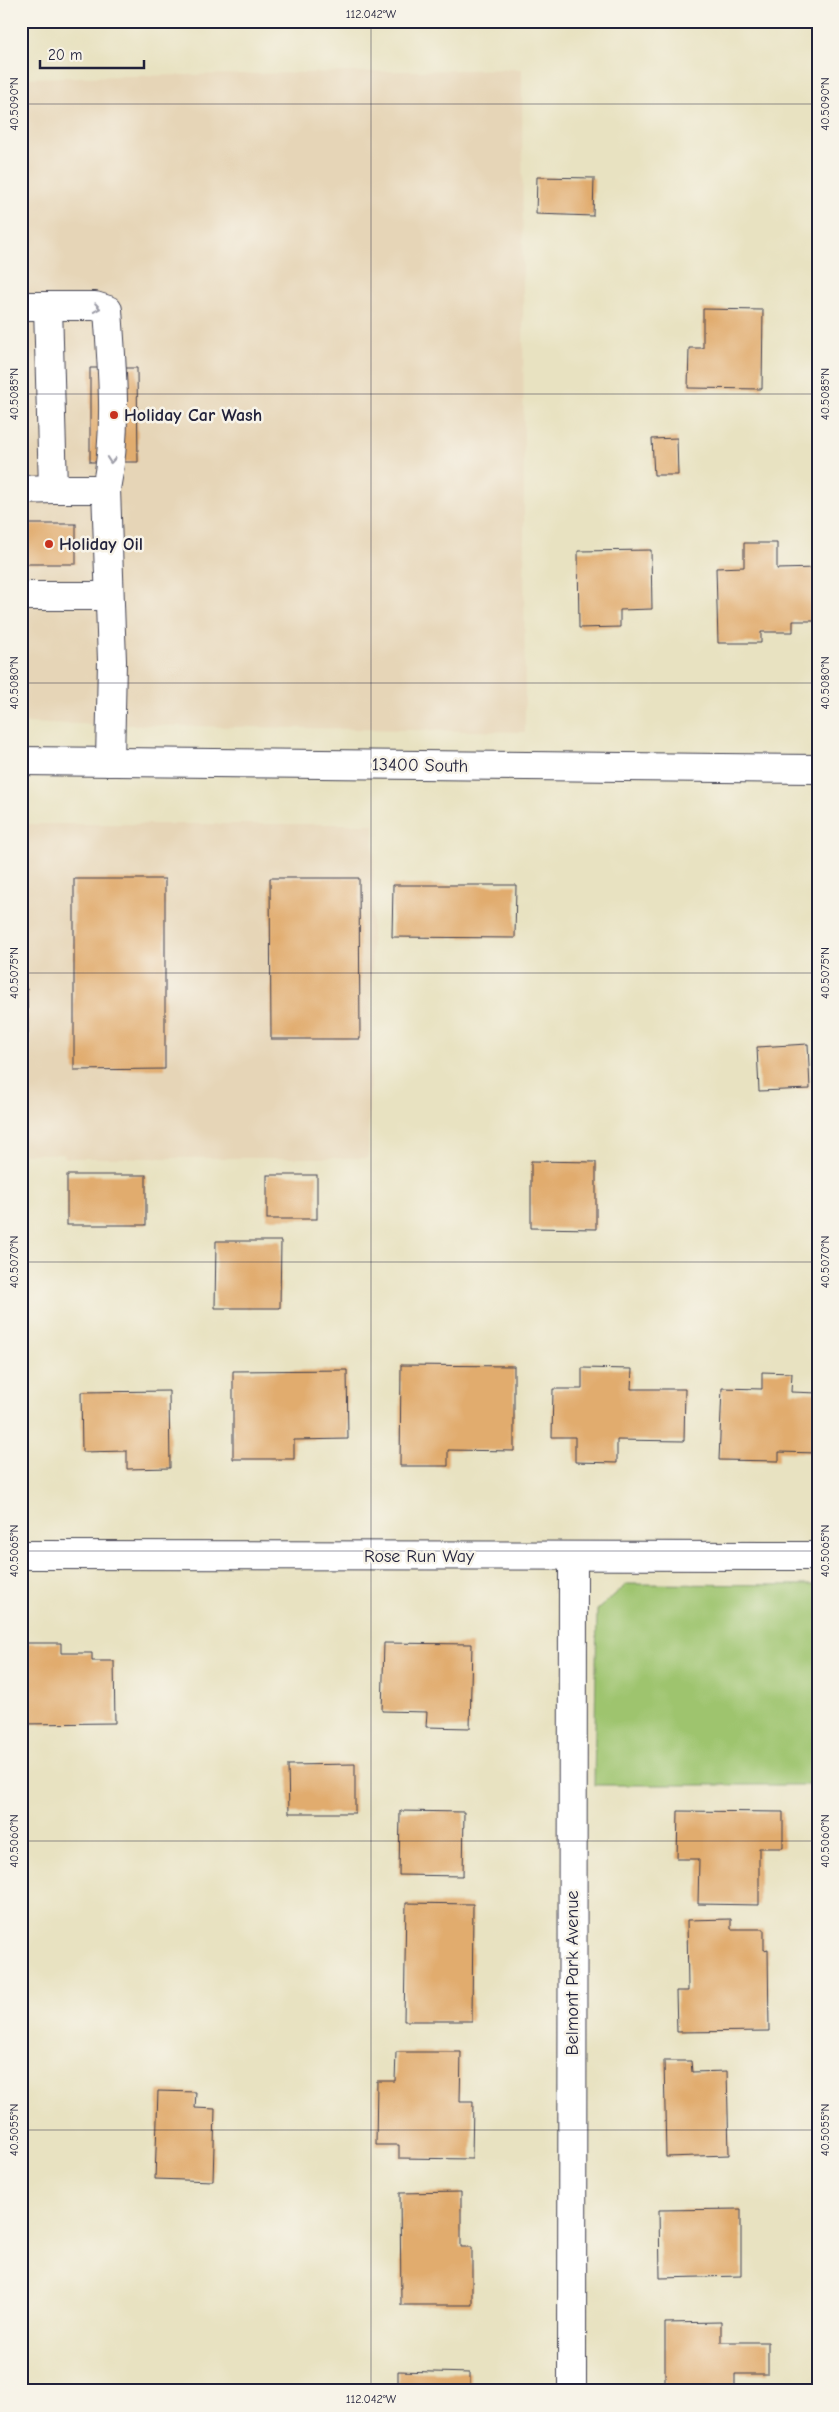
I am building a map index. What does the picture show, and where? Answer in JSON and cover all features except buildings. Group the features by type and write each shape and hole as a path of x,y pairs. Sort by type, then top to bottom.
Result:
{"street":[{"path":"21,306 95,306 108,310 112,462 106,489 108,596 112,661 110,762"},
{"path":"48,306 53,489"},
{"path":"21,490 106,489"},
{"path":"21,596 108,596"},
{"name":"13400 South","path":"21,761 818,768"},
{"name":"Rose Run Way","path":"21,1555 818,1556"},
{"name":"Belmont Park Avenue","path":"572,2391 573,1556"}],"shaded area":[{"path":"522,69 525,732 21,723 21,78"},
{"path":"21,824 374,824 368,1158 65,1158 64,1154 21,1154"}],"green space":[{"path":"627,1584 818,1585 818,1785 594,1785 597,1610"}],"place":[{"name":"Holiday Car Wash","path":"114,415"},
{"name":"Holiday Oil","path":"49,544"}]}
